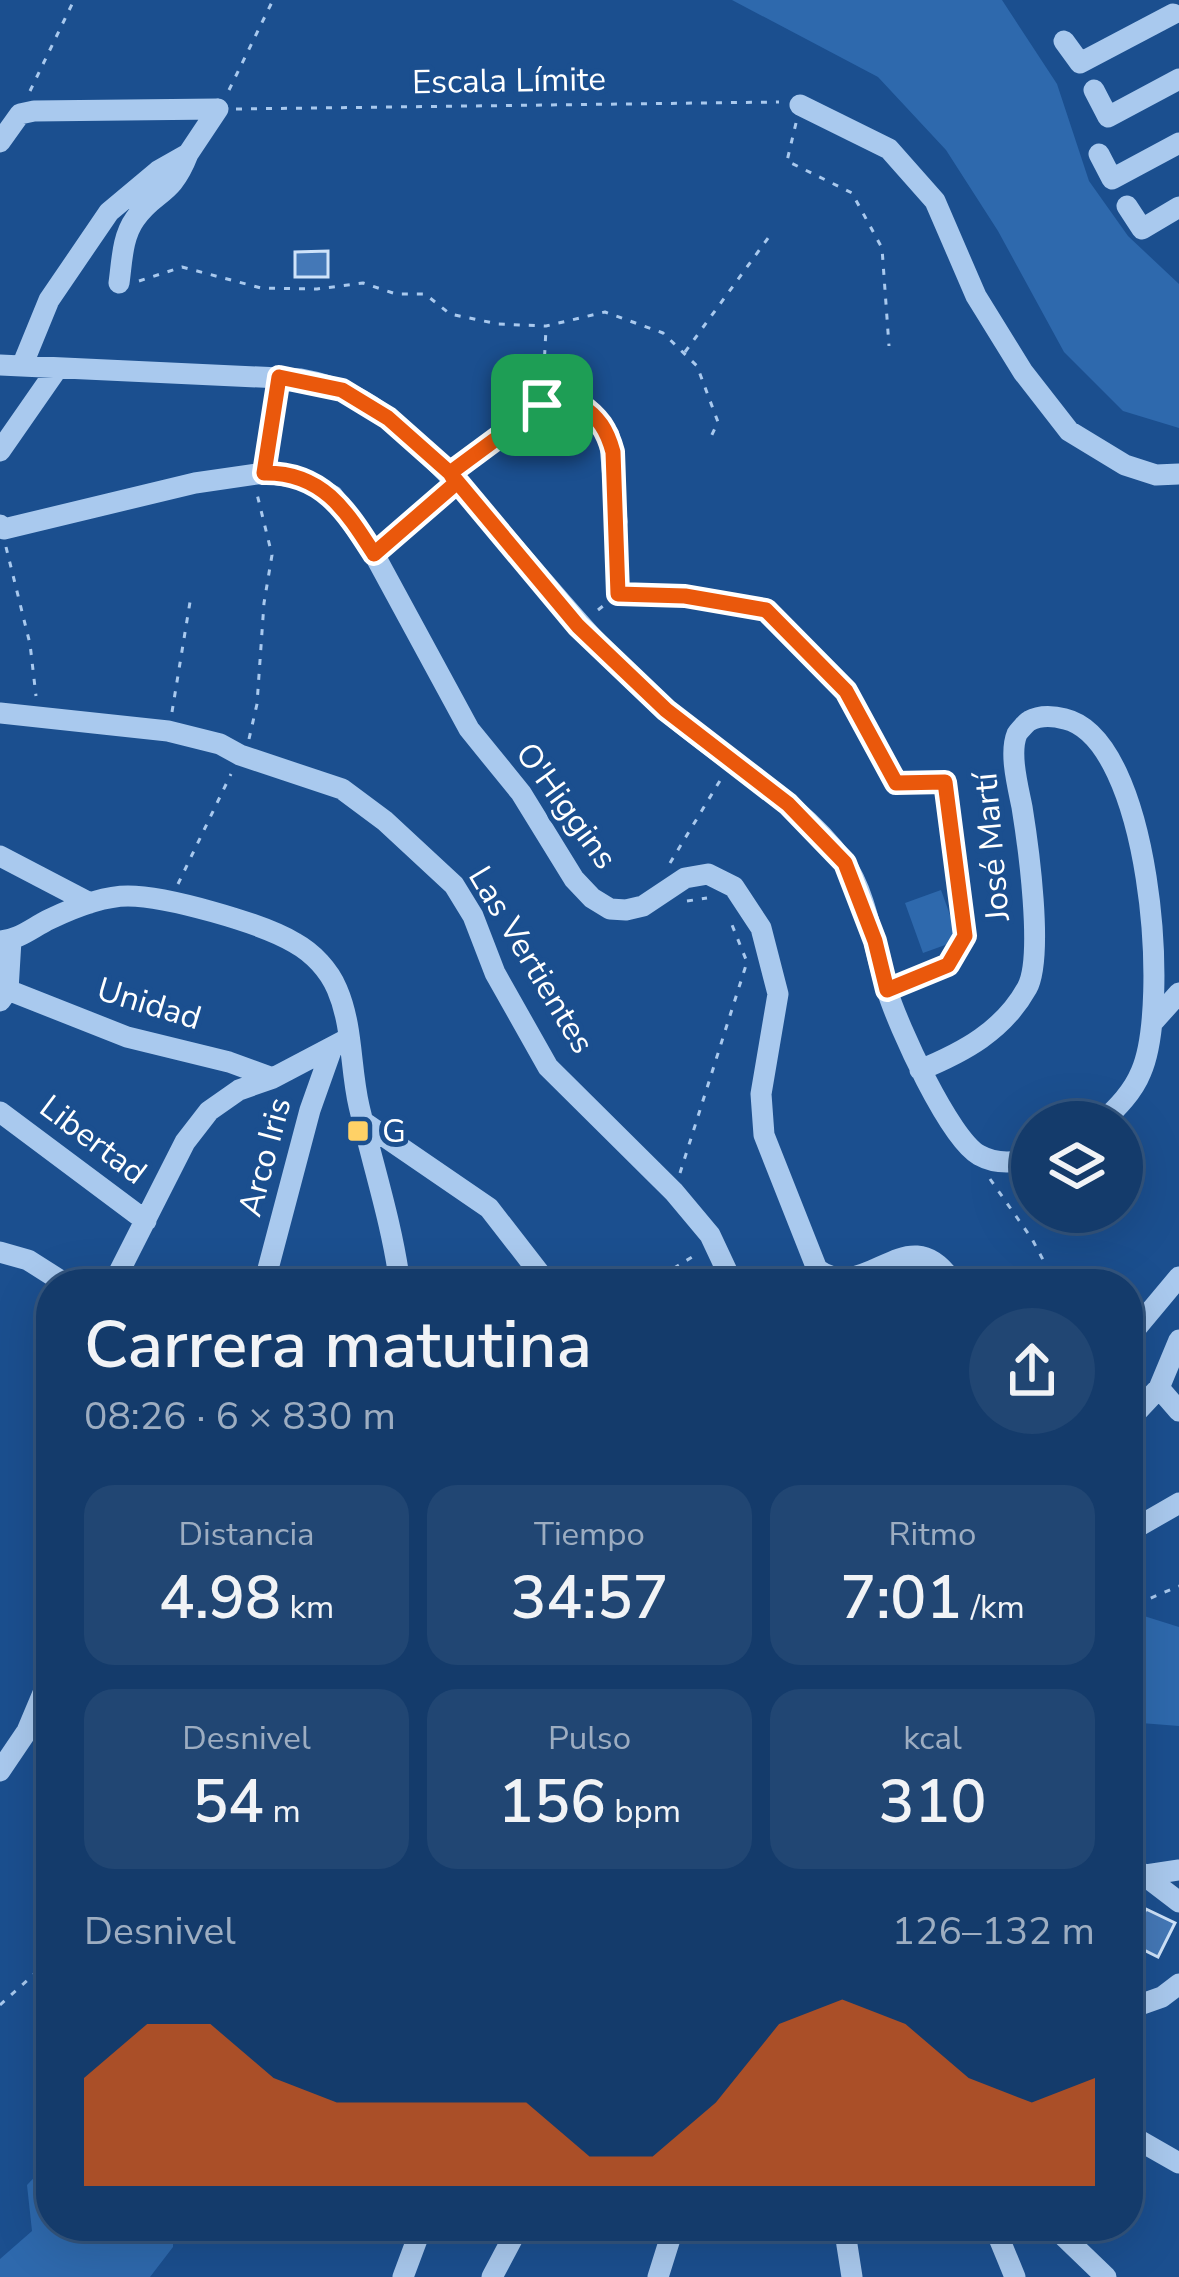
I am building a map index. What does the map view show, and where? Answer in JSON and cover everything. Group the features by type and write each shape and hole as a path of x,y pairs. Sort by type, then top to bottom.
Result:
{"street":[{"path":"1064,41 1080,63 1172,13"},
{"path":"1094,90 1108,116 1179,79"},
{"path":"800,105 889,149 934,201 976,296 1023,372 1069,431 1125,465 1156,475 1179,474"},
{"path":"0,142 20,114 218,109"},
{"path":"119,284 126,239 136,217 175,184 188,154 218,109"},
{"path":"1099,154 1112,179 1179,143"},
{"path":"188,154 158,171 109,212 11,366 279,377 322,383 361,399 388,418 453,478 578,626 666,710 788,804 845,863 875,941 887,990 920,1070 968,1147 982,1157 1011,1162"},
{"path":"1127,206 1142,229 1179,207"},
{"path":"0,451 57,369"},
{"path":"258,474 279,377"},
{"path":"374,554 453,478 542,405 579,404 601,422 613,452 617,522"},
{"name":"O'Higgins","path":"2,527 195,483 258,474 289,475 323,489 342,506 374,554 469,729 521,794 574,879 592,898 610,909 626,910 643,906 685,878 708,874 734,887 761,928 778,994 761,1094 764,1135 817,1269"},
{"name":"Las Vertientes","path":"0,713 168,731 220,744 342,789 385,821 454,885 473,916 495,973 548,1067 674,1192 710,1234 726,1269"},
{"name":"José Martí","path":"920,1070 965,1052 1006,1018 1030,983 1032,901 1016,776 1016,735 1028,721 1050,716 1080,723 1100,740 1119,773 1140,839 1156,976 1153,1022"},
{"path":"0,856 90,903"},
{"path":"4,996 6,941 90,903 131,896 170,901 293,941 335,983 346,1012 340,1043 386,1199 398,1269"},
{"path":"1121,1101 1143,1069 1153,1022 1179,993"},
{"name":"Unidad","path":"4,996 273,1078"},
{"path":"121,1269 185,1142 209,1111 239,1090 340,1043"},
{"name":"Arco Iris","path":"268,1269 310,1110 340,1043"},
{"name":"Libertad","path":"0,1112 146,1221"},
{"path":"362,1121 489,1208 536,1269"},
{"path":"0,1252 42,1269"},
{"name":"O'Higgins","path":"873,1269 900,1257 924,1255 943,1269"},
{"path":"1143,1320 1179,1277"},
{"path":"1143,1405 1159,1388 1179,1340"},
{"path":"1159,1388 1179,1411"},
{"path":"1143,1524 1179,1503"},
{"path":"0,1771 36,1711"},
{"path":"1143,1869 1179,1870"},
{"path":"1143,1874 1179,1902"},
{"path":"1143,2004 1179,1984"},
{"path":"1143,2143 1179,2163"},
{"path":"404,2277 417,2241"},
{"path":"493,2277 511,2241"},
{"path":"658,2277 669,2241"},
{"path":"846,2241 852,2277"},
{"path":"1000,2241 1015,2277"},
{"path":"1069,2241 1106,2277"}],"path":[{"path":"20,114 74,0"},
{"path":"218,109 273,0"},
{"name":"Escala Límite","path":"218,109 771,100 800,105"},
{"path":"800,105 787,161 852,194 882,248 889,346"},
{"path":"684,353 771,234"},
{"path":"119,284 182,267 261,288 317,289 363,283 396,294 425,294 450,314 498,324 546,326 605,312 663,333 697,366 718,422 708,443"},
{"path":"542,405 546,326"},
{"path":"170,901 251,735 272,555 258,474"},
{"path":"617,522 618,594"},
{"path":"2,527 30,644 38,716"},
{"path":"578,626 618,594 685,596 766,610 846,691 896,783 945,782 965,936 948,965 887,990"},
{"path":"168,731 190,602"},
{"path":"665,870 731,762"},
{"path":"674,1192 747,962 729,918"},
{"path":"968,1147 1047,1269"},
{"path":"673,1269 702,1251 697,1241 710,1234"},
{"path":"1143,1601 1179,1586"},
{"path":"0,2005 36,1973"}],"shaded area":[{"path":"732,0 1002,0 1057,84 1089,181 1128,236 1179,284 1179,428 1123,411 1064,352 998,231 946,150 878,77"},
{"path":"941,890 959,940 923,953 905,903"},
{"path":"1143,1616 1179,1627 1179,1726 1143,1723"},
{"path":"36,2176 36,2241 173,2241 173,2247 150,2277 0,2277 0,2259 32,2231 27,2185"}],"building":[{"path":"328,251 328,277 295,277 295,252"},
{"path":"1146,1909 1175,1923 1158,1957 1143,1950"}],"place":[{"name":"G","path":"358,1131"}],"route":[{"path":"542,405 450,473 456,483 374,554 333,496 312,482 264,473 279,377 322,383 375,408 450,473 578,626 666,710 788,804 845,863 875,941 887,990 948,965 965,936 945,782 896,783 846,691 766,610 685,596 618,594 613,452 608,435 601,422 579,404 542,405"}]}
